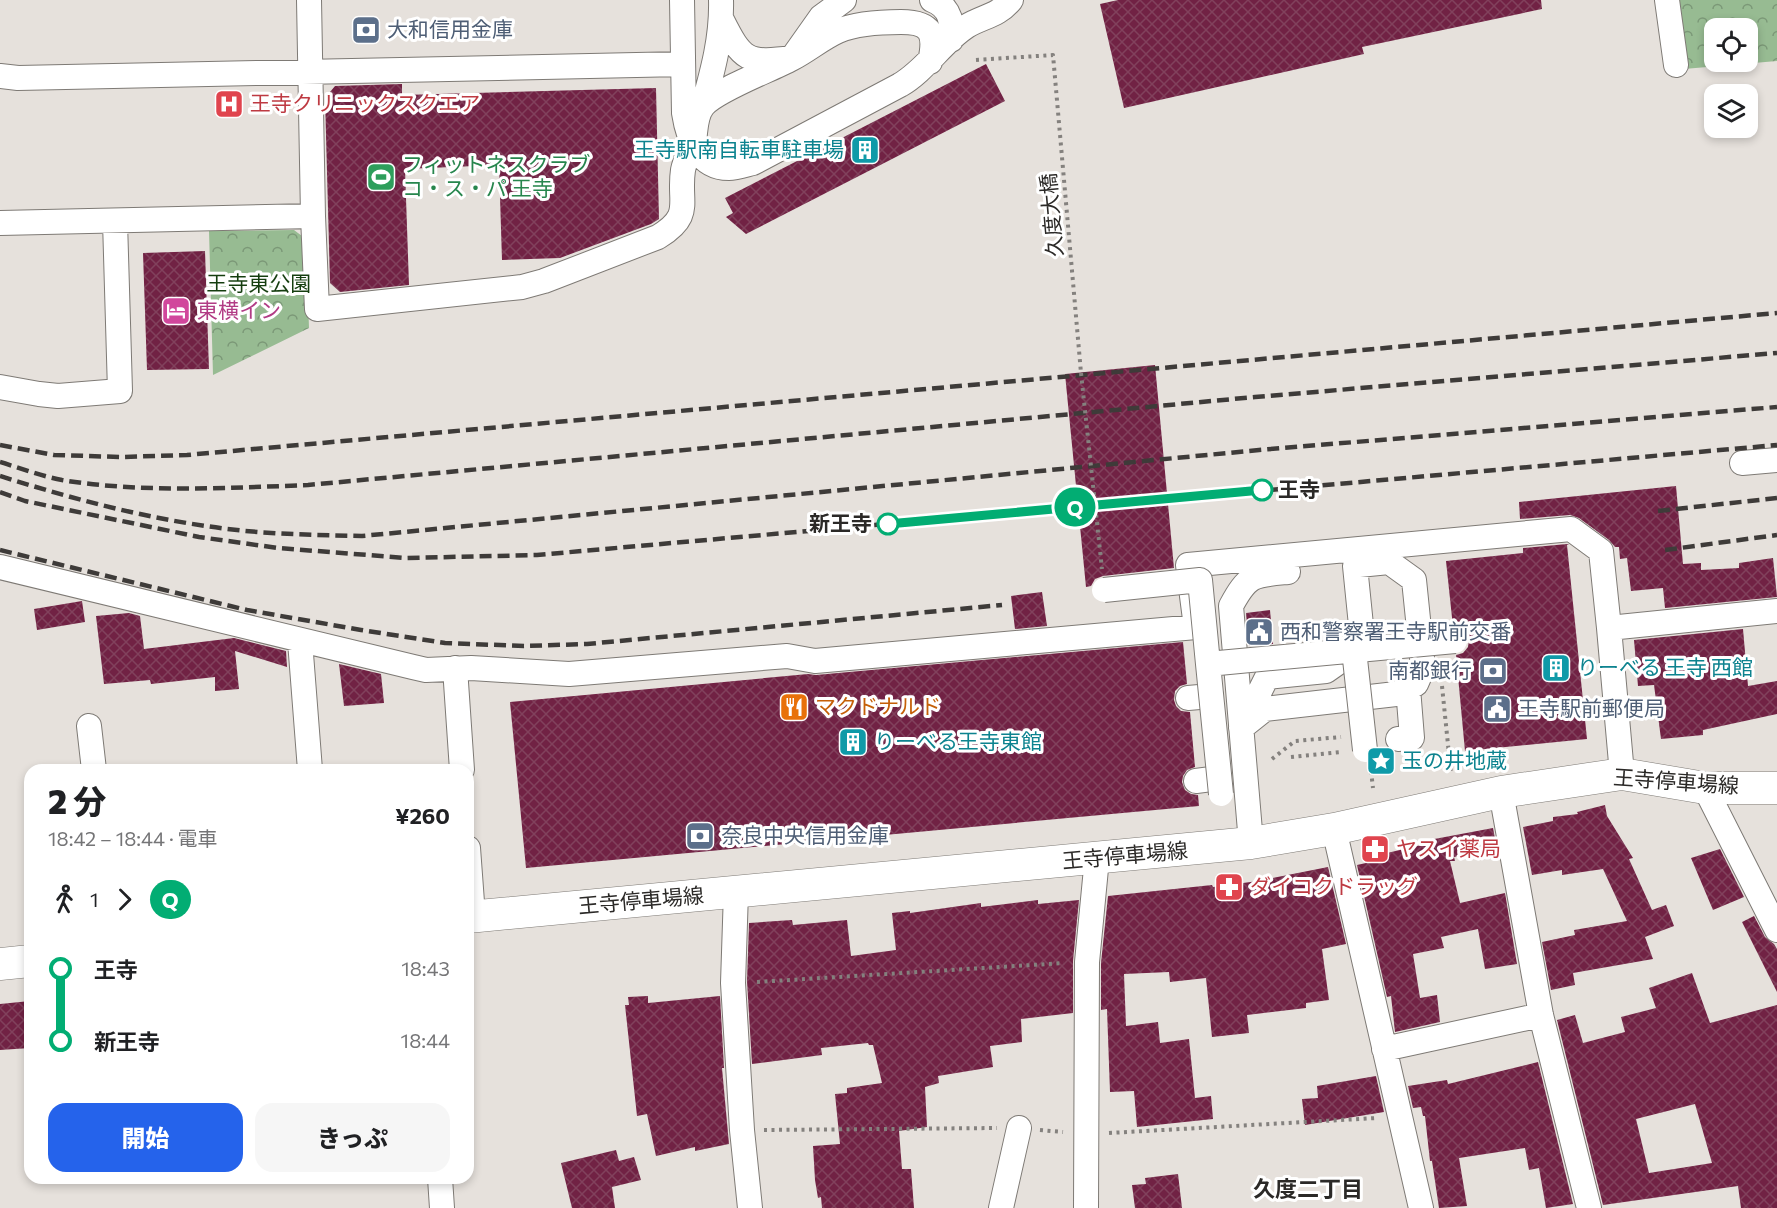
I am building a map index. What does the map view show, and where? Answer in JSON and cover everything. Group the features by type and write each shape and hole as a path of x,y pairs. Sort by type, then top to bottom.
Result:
{"main road":[{"name":"王寺停車場線","path":"474,916 1251,843 1334,829 1501,792 1622,774 1705,788 1777,788"},
{"path":"0,964 24,962"}],"street":[{"path":"309,0 317,309 522,287 648,241 670,230 680,218 684,204 682,175 685,159 693,143 697,118 703,106 718,52 722,10"},
{"path":"682,0 686,131 701,159 713,166 730,169 753,163 900,85 930,62 966,27 1001,11 1011,0"},
{"path":"722,10 734,44 747,58 766,62 792,58 821,17 844,0"},
{"path":"932,0 946,9 952,20 951,40"},
{"path":"1667,0 1676,65"},
{"path":"703,106 718,94 792,58 839,31 878,23 913,22 927,27 932,34 933,46 930,62"},
{"path":"0,76 18,78 683,64"},
{"path":"0,223 313,216"},
{"path":"0,387 58,396 120,391 115,221"},
{"path":"1742,463 1777,460"},
{"path":"0,567 412,668 569,674 787,656 815,661 1196,627 1188,565 1571,529 1601,550 1622,774"},
{"path":"1241,728 1265,710 1396,694 1416,684 1424,668 1414,580 1389,562 1257,574 1240,590 1231,606 1241,728 1251,843"},
{"path":"1241,728 1267,677 1326,671 1363,645 1355,566"},
{"path":"1104,590 1200,580 1208,664 1200,697 1212,784"},
{"path":"1609,628 1777,611"},
{"path":"300,641 310,764"},
{"path":"1208,664 1455,641"},
{"path":"1354,650 1365,750"},
{"path":"455,668 462,764"},
{"path":"1398,739 1412,738 1408,688"},
{"path":"89,726 93,764"},
{"path":"1705,788 1777,930"},
{"path":"1501,792 1541,1015 1589,1208 1579,1208"},
{"path":"1334,829 1421,1208"},
{"path":"1086,1208 1087,962 1097,858"},
{"path":"736,892 733,983 742,1130 750,1208"},
{"path":"1384,1049 1541,1015"},
{"path":"1001,1208 1019,1128"},
{"path":"440,1184 442,1208"}],"path":[{"name":"久度大橋","path":"976,60 1053,55 1081,373 1104,590"},
{"path":"1291,757 1365,750"},
{"path":"733,983 1087,962"}],"green space":[{"path":"1675,0 1777,0 1777,61 1758,63 1758,18 1704,18 1704,67 1684,69"},
{"name":"王寺東公園","path":"294,230 306,239 309,328 213,375 209,231"}],"building":[{"path":"1118,0 1541,0 1542,9 1362,47 1364,54 1124,108 1100,4"},
{"name":"王寺駅南自転車駐車場","path":"986,64 1005,101 746,234 726,217 733,213 725,198"},
{"path":"402,84 402,95 656,88 659,219 560,258 502,260 499,165 405,169 409,285 340,292 330,283 325,98 335,86"},
{"name":"東横イン","path":"205,251 209,369 147,370 143,253"},
{"path":"1155,365 1174,568 1103,576 1095,579 1091,586 1086,587 1065,374"},
{"path":"1676,486 1683,564 1701,563 1701,570 1739,568 1739,563 1773,558 1777,597 1665,608 1663,588 1631,591 1627,558 1620,559 1619,547 1615,547 1579,518 1570,515 1520,519 1519,502"},
{"name":"りーべる 王寺 西館","path":"1567,544 1569,545 1567,545 1587,739 1465,751 1456,655 1463,653 1468,647 1469,639 1461,628 1453,627 1446,561 1523,553 1523,548"},
{"path":"1042,592 1047,626 1015,629 1011,596"},
{"path":"82,601 85,622 37,630 34,609"},
{"name":"西和警察署王寺駅前交番","path":"1270,610 1273,644 1249,646 1246,613"},
{"path":"129,613 140,616 144,649 234,638 286,651 287,667 235,651 239,689 215,691 215,677 151,684 150,680 104,684 96,616"},
{"path":"1743,629 1748,686 1777,681 1777,714 1703,730 1703,735 1661,739 1654,685 1638,686 1634,640"},
{"name":"りーべる王寺東館","path":"1183,642 1187,684 1175,691 1174,700 1181,711 1190,712 1195,767 1187,770 1182,782 1185,790 1198,795 1199,806 526,868 510,702"},
{"path":"339,664 381,674 384,703 344,706"},
{"path":"1605,805 1607,816 1633,858 1629,859 1652,910 1666,905 1674,926 1645,937 1653,959 1573,973 1575,985 1551,990 1542,942 1575,935 1574,930 1627,921 1603,869 1562,875 1562,870 1532,875 1523,827 1553,821 1553,817 1578,814 1577,812"},
{"path":"1493,828 1497,849 1454,857 1455,861 1450,861 1460,903 1505,893 1517,964 1485,969 1478,929 1441,937 1444,948 1413,954 1420,998 1437,995 1440,1022 1395,1032 1391,996 1387,997 1357,865 1375,861 1374,856 1430,843 1429,840"},
{"path":"1720,849 1744,897 1713,910 1691,858"},
{"path":"1328,867 1346,944 1322,949 1329,1000 1306,1003 1306,1008 1247,1015 1249,1033 1212,1037 1206,978 1170,982 1169,972 1124,974 1126,1026 1158,1022 1160,1043 1189,1039 1195,1098 1211,1096 1213,1119 1137,1127 1134,1091 1110,1092 1107,1009 1101,1010 1101,963 1108,896 1212,885 1213,887"},
{"path":"1038,900 1038,904 1079,900 1073,961 1073,1013 1021,1019 1022,1042 990,1046 993,1067 938,1076 939,1083 925,1087 927,1127 899,1131 902,1169 911,1169 914,1208 822,1208 815,1180 813,1146 840,1144 835,1094 847,1093 847,1088 882,1083 873,1045 868,1043 821,1048 822,1055 752,1064 747,981 749,923 792,920 793,925 847,920 851,956 896,950 892,913 910,911 910,913 981,903 981,907"},
{"path":"1754,916 1765,937 1777,949 1777,992 1742,922"},
{"path":"1692,973 1710,1023 1777,1005 1777,1208 1741,1208 1738,1186 1603,1205 1557,1020 1575,1015 1583,1043 1625,1032 1621,1017 1656,1008 1649,988","holes":["1695,1104 1712,1163 1649,1173 1636,1119"]},
{"path":"648,996 648,1003 720,996 724,1068 722,1068 729,1144 695,1151 695,1147 656,1156 647,1114 637,1116 625,1005 629,1005 628,997"},
{"path":"24,1002 24,1048 0,1050 0,1004"},
{"path":"1538,1062 1573,1204 1546,1208 1539,1168 1529,1170 1525,1148 1459,1158 1467,1206 1439,1208 1432,1161 1430,1161 1425,1116 1423,1116 1421,1107 1413,1108 1408,1086 1447,1080 1448,1084"},
{"path":"1376,1076 1384,1112 1305,1125 1302,1099 1318,1098 1317,1086"},
{"path":"616,1150 619,1161 634,1157 641,1180 612,1187 615,1208 572,1208 561,1163"},
{"path":"1178,1174 1182,1208 1135,1208 1132,1185 1146,1184 1145,1178"}],"railway":[{"path":"0,445 54,455 121,457 187,455 1777,313"},
{"path":"0,462 62,480 122,487 308,485 1255,397 1777,353"},
{"path":"0,476 102,505 180,522 225,529 303,535 362,536 1259,450 1777,407"},
{"path":"0,492 25,501 199,537 278,548 406,558 537,555 1777,445"},
{"path":"1658,511 1777,498"},
{"path":"1665,550 1777,535"},
{"path":"0,550 247,610 445,643 524,646 587,644 1002,605"}],"train":[{"name":"Q","path":"888,524 1262,490"}],"place":[{"name":"大和信用金庫","path":"366,30"},
{"name":"王寺クリニックスクエア","path":"229,104"},
{"name":"王寺駅南自転車駐車場","path":"865,150"},
{"name":"フィットネスクラブ コ・ス・パ 王寺","path":"381,177"},
{"name":"東横イン","path":"176,311"},
{"name":"王寺","path":"1262,490"},
{"name":"新王寺","path":"888,524"},
{"name":"西和警察署王寺駅前交番","path":"1259,632"},
{"name":"りーべる 王寺 西館","path":"1556,668"},
{"name":"南都銀行","path":"1493,671"},
{"name":"マクドナルド","path":"794,707"},
{"name":"王寺駅前郵便局","path":"1497,709"},
{"name":"りーべる王寺東館","path":"853,742"},
{"name":"玉の井地蔵","path":"1381,761"},
{"name":"奈良中央信用金庫","path":"700,836"},
{"name":"ヤスイ薬局","path":"1375,849"},
{"name":"ダイコクドラッグ","path":"1229,887"}],"district":[{"name":"久度二丁目","path":"1308,1189"}]}
